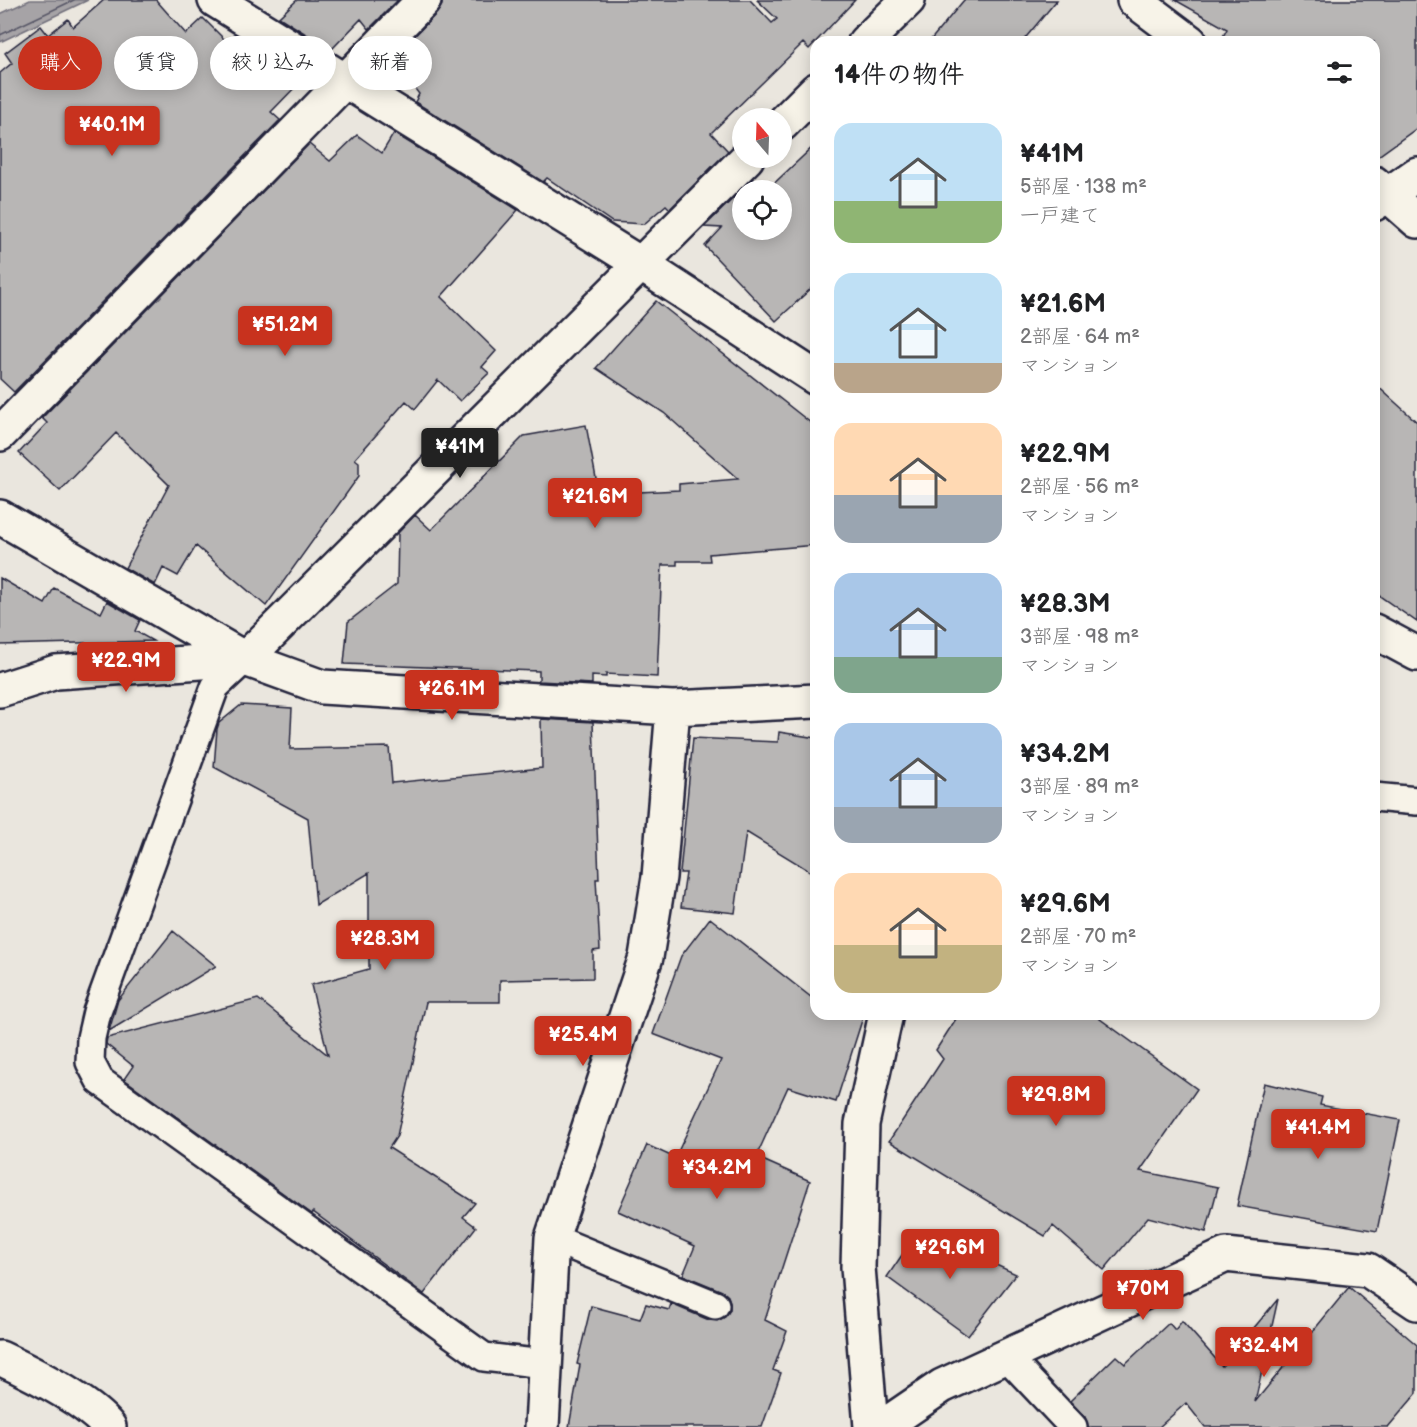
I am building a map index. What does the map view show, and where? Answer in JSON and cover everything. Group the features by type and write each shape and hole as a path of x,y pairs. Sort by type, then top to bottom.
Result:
{"street":[{"path":"215,0 639,264 810,374"},
{"path":"0,434 424,0"},
{"path":"871,36 908,0"},
{"path":"1134,0 1182,36"},
{"path":"792,114 810,96"},
{"path":"0,690 56,672 245,659 737,168"},
{"path":"1380,193 1417,174"},
{"path":"1380,195 1417,221"},
{"path":"0,517 245,659 322,687 673,708 810,701"},
{"path":"1380,634 1417,654"},
{"path":"542,1427 552,1238 646,957 659,877 673,708"},
{"path":"871,1427 858,1267 862,1124 885,1020"},
{"path":"882,1427 942,1386 1226,1255 1368,1270 1417,1303"},
{"path":"0,1358 37,1375 101,1417 109,1427"}],"lane":[{"path":"245,659 215,687 97,1012 91,1038 90,1062 100,1081 484,1357 544,1364"},
{"path":"1380,798 1417,801"},
{"path":"552,1238 715,1305"},
{"path":"1005,1356 1073,1427"}],"water":[{"path":"30,0 88,0 0,42 0,14"}],"building":[{"path":"104,0 156,0 186,34 203,18 221,36 210,36 210,90 292,90 271,112 280,120 14,392 0,379 0,73 12,63 5,53 18,43 18,90 102,90 102,36 28,36 41,26 48,35 68,19 73,27"},
{"path":"297,0 398,0 369,29 361,19 336,45 336,36 309,36 279,17"},
{"path":"442,0 750,0 772,23 777,19 757,0 855,0 821,36 810,36 809,49 803,43 737,108 732,108 732,112 711,133 728,151 670,209 666,205 644,224 612,222 547,178 543,182 415,102 419,94 416,90 432,90 432,36 414,36 437,13"},
{"path":"964,0 1057,0 1027,36 934,36"},
{"path":"1175,0 1417,0 1417,128 1380,155 1380,36 1223,36 1227,29"},
{"path":"394,133 518,210 441,297 496,351 482,367 489,373 460,401 438,380 415,409 406,401 355,459 359,462 359,476 266,606 196,546 178,576 163,568 155,585 125,568 169,485 116,433 60,491 19,453 47,423 42,418 309,144 330,161 357,135 382,153"},
{"path":"810,150 810,290 776,321 705,246 722,228 704,227 732,200 732,240 792,240 792,180 778,180"},
{"path":"656,301 810,422 810,546 709,554 710,561 677,561 677,565 662,565 657,677 606,674 606,677 592,676 592,684 539,681 539,671 344,664 348,622 397,584 398,533 415,515 431,530 524,436 586,425 599,494 679,490 679,484 738,479 664,413 596,368"},
{"path":"1380,388 1417,422 1417,622 1380,596"},
{"path":"0,578 45,604 54,588 101,613 107,601 140,620 135,631 153,641 0,645"},
{"path":"241,705 292,708 290,749 389,747 392,783 542,768 541,719 593,722 599,879 596,879 600,950 593,951 593,978 500,980 500,1002 426,1002 397,1136 389,1148 475,1203 463,1217 476,1227 424,1294 313,1212 312,1214 124,1079 133,1066 106,1044 107,1038 258,999 328,1055 311,985 369,969 369,873 316,905 308,818 214,767 219,723"},
{"path":"779,732 810,737 810,871 746,832 735,913 681,907 686,873 680,873 693,738 778,742"},
{"path":"710,918 810,996 810,1020 862,1020 836,1102 788,1087 756,1157 810,1181 765,1320 787,1331 773,1370 781,1373 762,1427 569,1427 580,1365 577,1364 591,1306 640,1319 646,1304 669,1310 671,1304 709,1320 717,1321 725,1317 730,1310 728,1296 722,1291 683,1275 695,1246 618,1211 647,1145 675,1158 721,1060 653,1034 681,956"},
{"path":"173,931 216,966 109,1031 118,1000"},
{"path":"955,1020 1101,1020 1197,1089 1140,1171 1218,1187 1206,1232 1148,1217 1104,1270 1053,1226 1045,1236 889,1141 943,1059 936,1050"},
{"path":"1264,1083 1322,1097 1320,1105 1400,1120 1377,1231 1237,1206"},
{"path":"919,1230 1016,1274 968,1336 887,1277"},
{"path":"1349,1287 1417,1345 1417,1393 1388,1427 1205,1427 1186,1403 1159,1427 1088,1427 1085,1417 1070,1401 1116,1356 1125,1364 1169,1323 1175,1330 1182,1321 1222,1366 1278,1299 1255,1402"}]}
